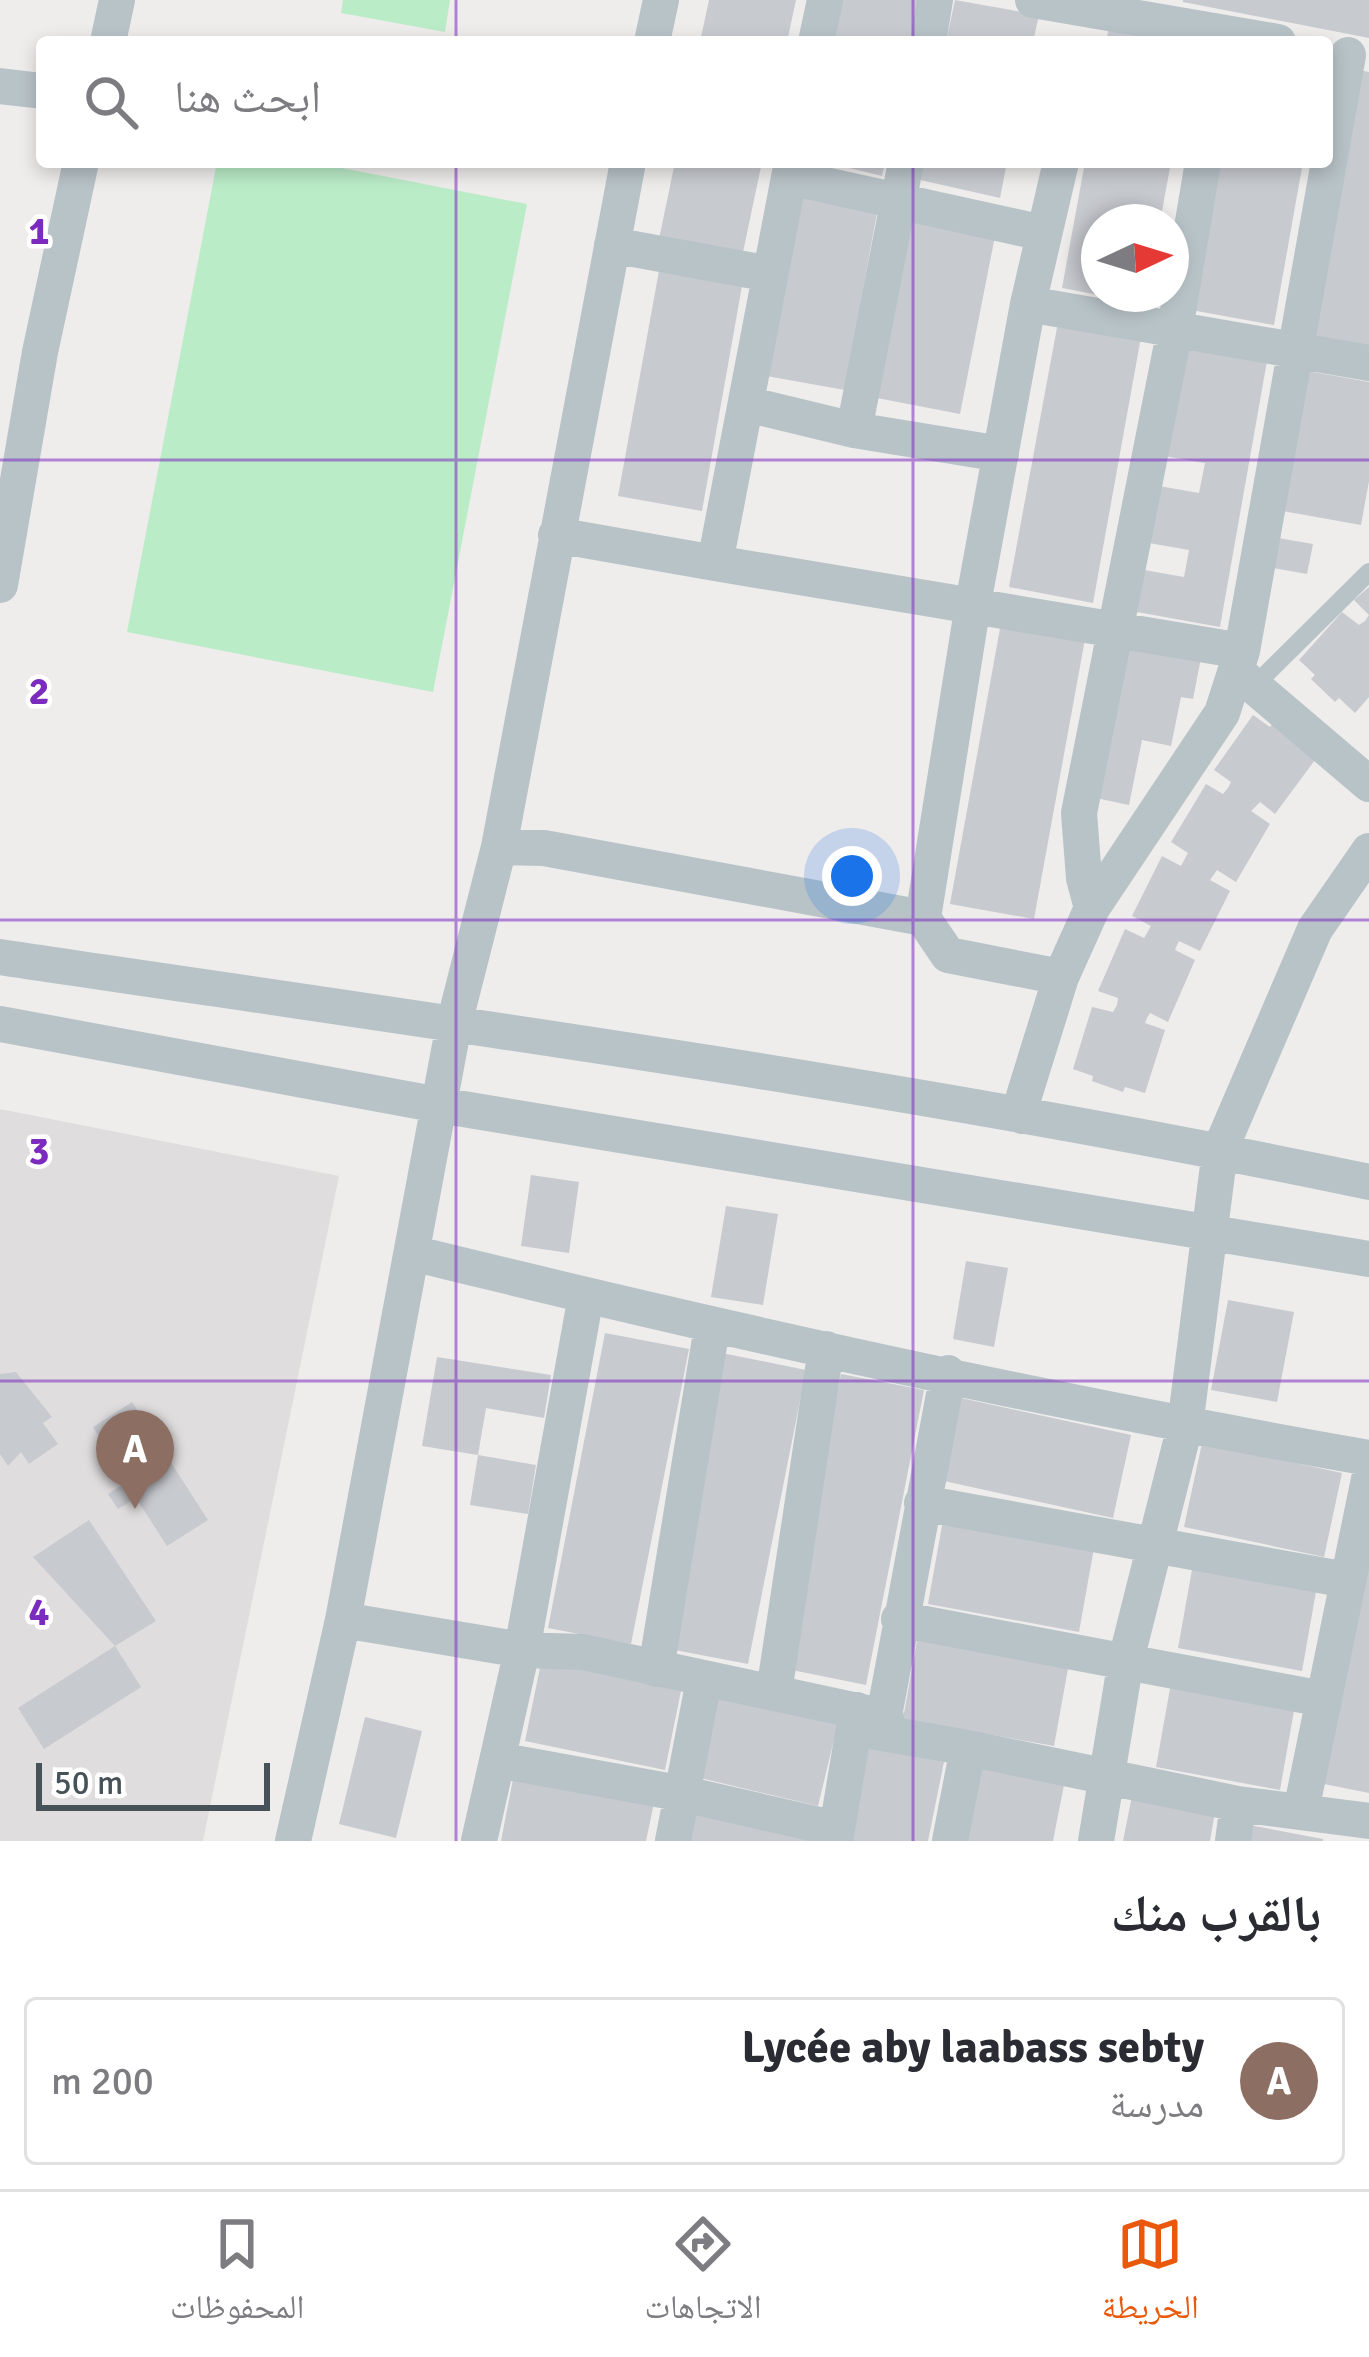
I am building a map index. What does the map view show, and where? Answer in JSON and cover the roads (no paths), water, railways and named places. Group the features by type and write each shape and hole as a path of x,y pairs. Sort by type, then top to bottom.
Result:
{"street":[{"path":"109,36 117,0"},
{"path":"653,36 661,0"},
{"path":"817,36 825,0"},
{"path":"929,36 935,0"},
{"path":"1034,0 1098,18 1217,36"},
{"path":"1333,140 1348,55"},
{"path":"0,86 36,90"},
{"path":"0,580 40,352 80,168"},
{"path":"293,1841 343,1620 454,1024 500,847 627,168"},
{"path":"854,430 905,168"},
{"path":"1059,168 1028,304 973,604 923,917 948,955 1061,977"},
{"path":"1092,908 1084,878 1079,813 1175,329 1202,168"},
{"path":"1022,1116 1061,977 1092,908 1222,713 1244,669 1328,168"},
{"path":"715,563 791,170 898,203 1043,232"},
{"path":"612,244 770,274"},
{"path":"1028,304 1369,363"},
{"path":"746,404 854,430 1001,454"},
{"path":"556,535 1116,628 1244,669 1369,784"},
{"path":"500,847 544,848 923,917"},
{"path":"1096,1841 1126,1660 1185,1426 1220,1150 1316,929 1369,851"},
{"path":"0,957 1022,1116 1369,1182"},
{"path":"0,1024 439,1105 1369,1258"},
{"path":"412,1253 712,1327 1185,1426 1369,1458"},
{"path":"479,1841 522,1650 586,1296"},
{"path":"656,1670 712,1327"},
{"path":"774,1692 826,1349"},
{"path":"498,1760 684,1794 836,1835 899,1619 948,1373"},
{"path":"1301,1811 1369,1479"},
{"path":"922,1503 1347,1580"},
{"path":"899,1619 1323,1699"},
{"path":"343,1620 522,1650 583,1652 774,1692 968,1748 1363,1827"},
{"path":"674,1841 704,1679"},
{"path":"950,1841 968,1748"},
{"path":"1233,1841 1238,1804"}],"lane":[{"path":"1244,669 1369,572"}],"place":[{"name":"Lycée aby laabass sebty","path":"135,1509"}]}
